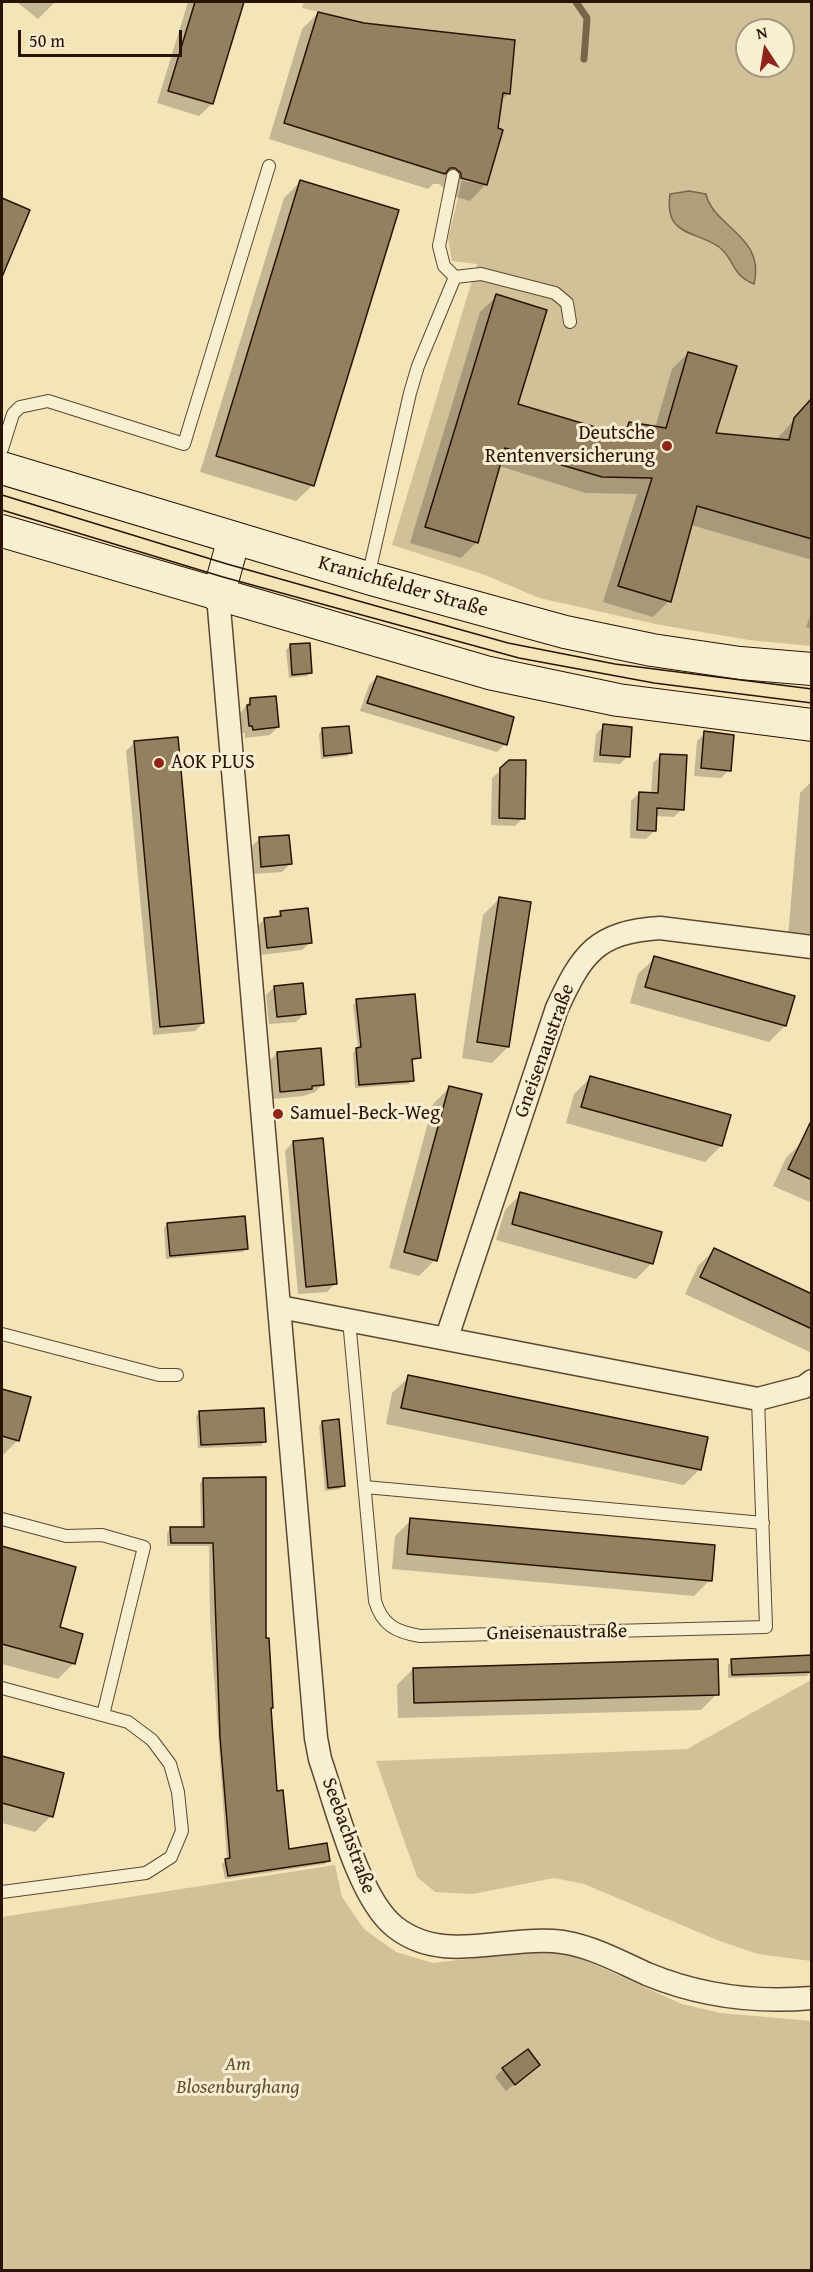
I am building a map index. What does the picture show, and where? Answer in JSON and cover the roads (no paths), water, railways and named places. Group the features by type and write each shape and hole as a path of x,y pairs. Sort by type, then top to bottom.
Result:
{"main road":[{"name":"Kranichfelder Straße","path":"2,468 368,578 565,632 652,650 740,663 812,669"},
{"path":"6,535 489,673 618,700 812,725"},
{"path":"218,596 234,538"}],"street":[{"path":"218,596 280,1307 447,1337 758,1399 804,1387 812,1381"},
{"name":"Gneisenaustraße","path":"447,1337 557,1008 574,970 594,948 610,938 634,930 660,928 812,947"},
{"name":"Seebachstraße","path":"280,1307 316,1738 320,1759 364,1885 373,1903 390,1923 406,1935 433,1946 452,1948 520,1941 557,1941 594,1951 647,1974 703,1992 747,1999 812,1998"}],"lane":[{"path":"2,450 13,414 20,407 48,401 184,444 269,166"},
{"path":"453,176 440,246 444,266 455,277"},
{"path":"455,277 481,274 555,292 567,303 570,322"},
{"path":"368,578 410,393 418,366 455,277"},
{"name":"Gneisenaustraße","path":"349,1320 375,1601 379,1614 390,1628 420,1636 766,1627 758,1399"},
{"path":"2,1334 159,1375 177,1375"},
{"path":"365,1487 763,1523"},
{"path":"2,1519 66,1536 102,1535 144,1547 103,1715"},
{"path":"2,1688 128,1722 152,1740 170,1764 178,1792 182,1831 171,1857 146,1873 2,1892"}],"waterway":[{"path":"576,2 587,18 584,59"}],"tram line":[{"path":"2,495 227,564 508,643 615,664 812,689"},
{"path":"2,510 223,577 519,658 654,683 812,703"}],"place":[{"name":"Deutsche Rentenversicherung","path":"667,446"},
{"name":"AOK PLUS","path":"159,763"},
{"name":"Samuel-Beck-Weg","path":"278,1114"}],"park label":[{"name":"Am Blosenburghang","path":"238,2076"}]}
